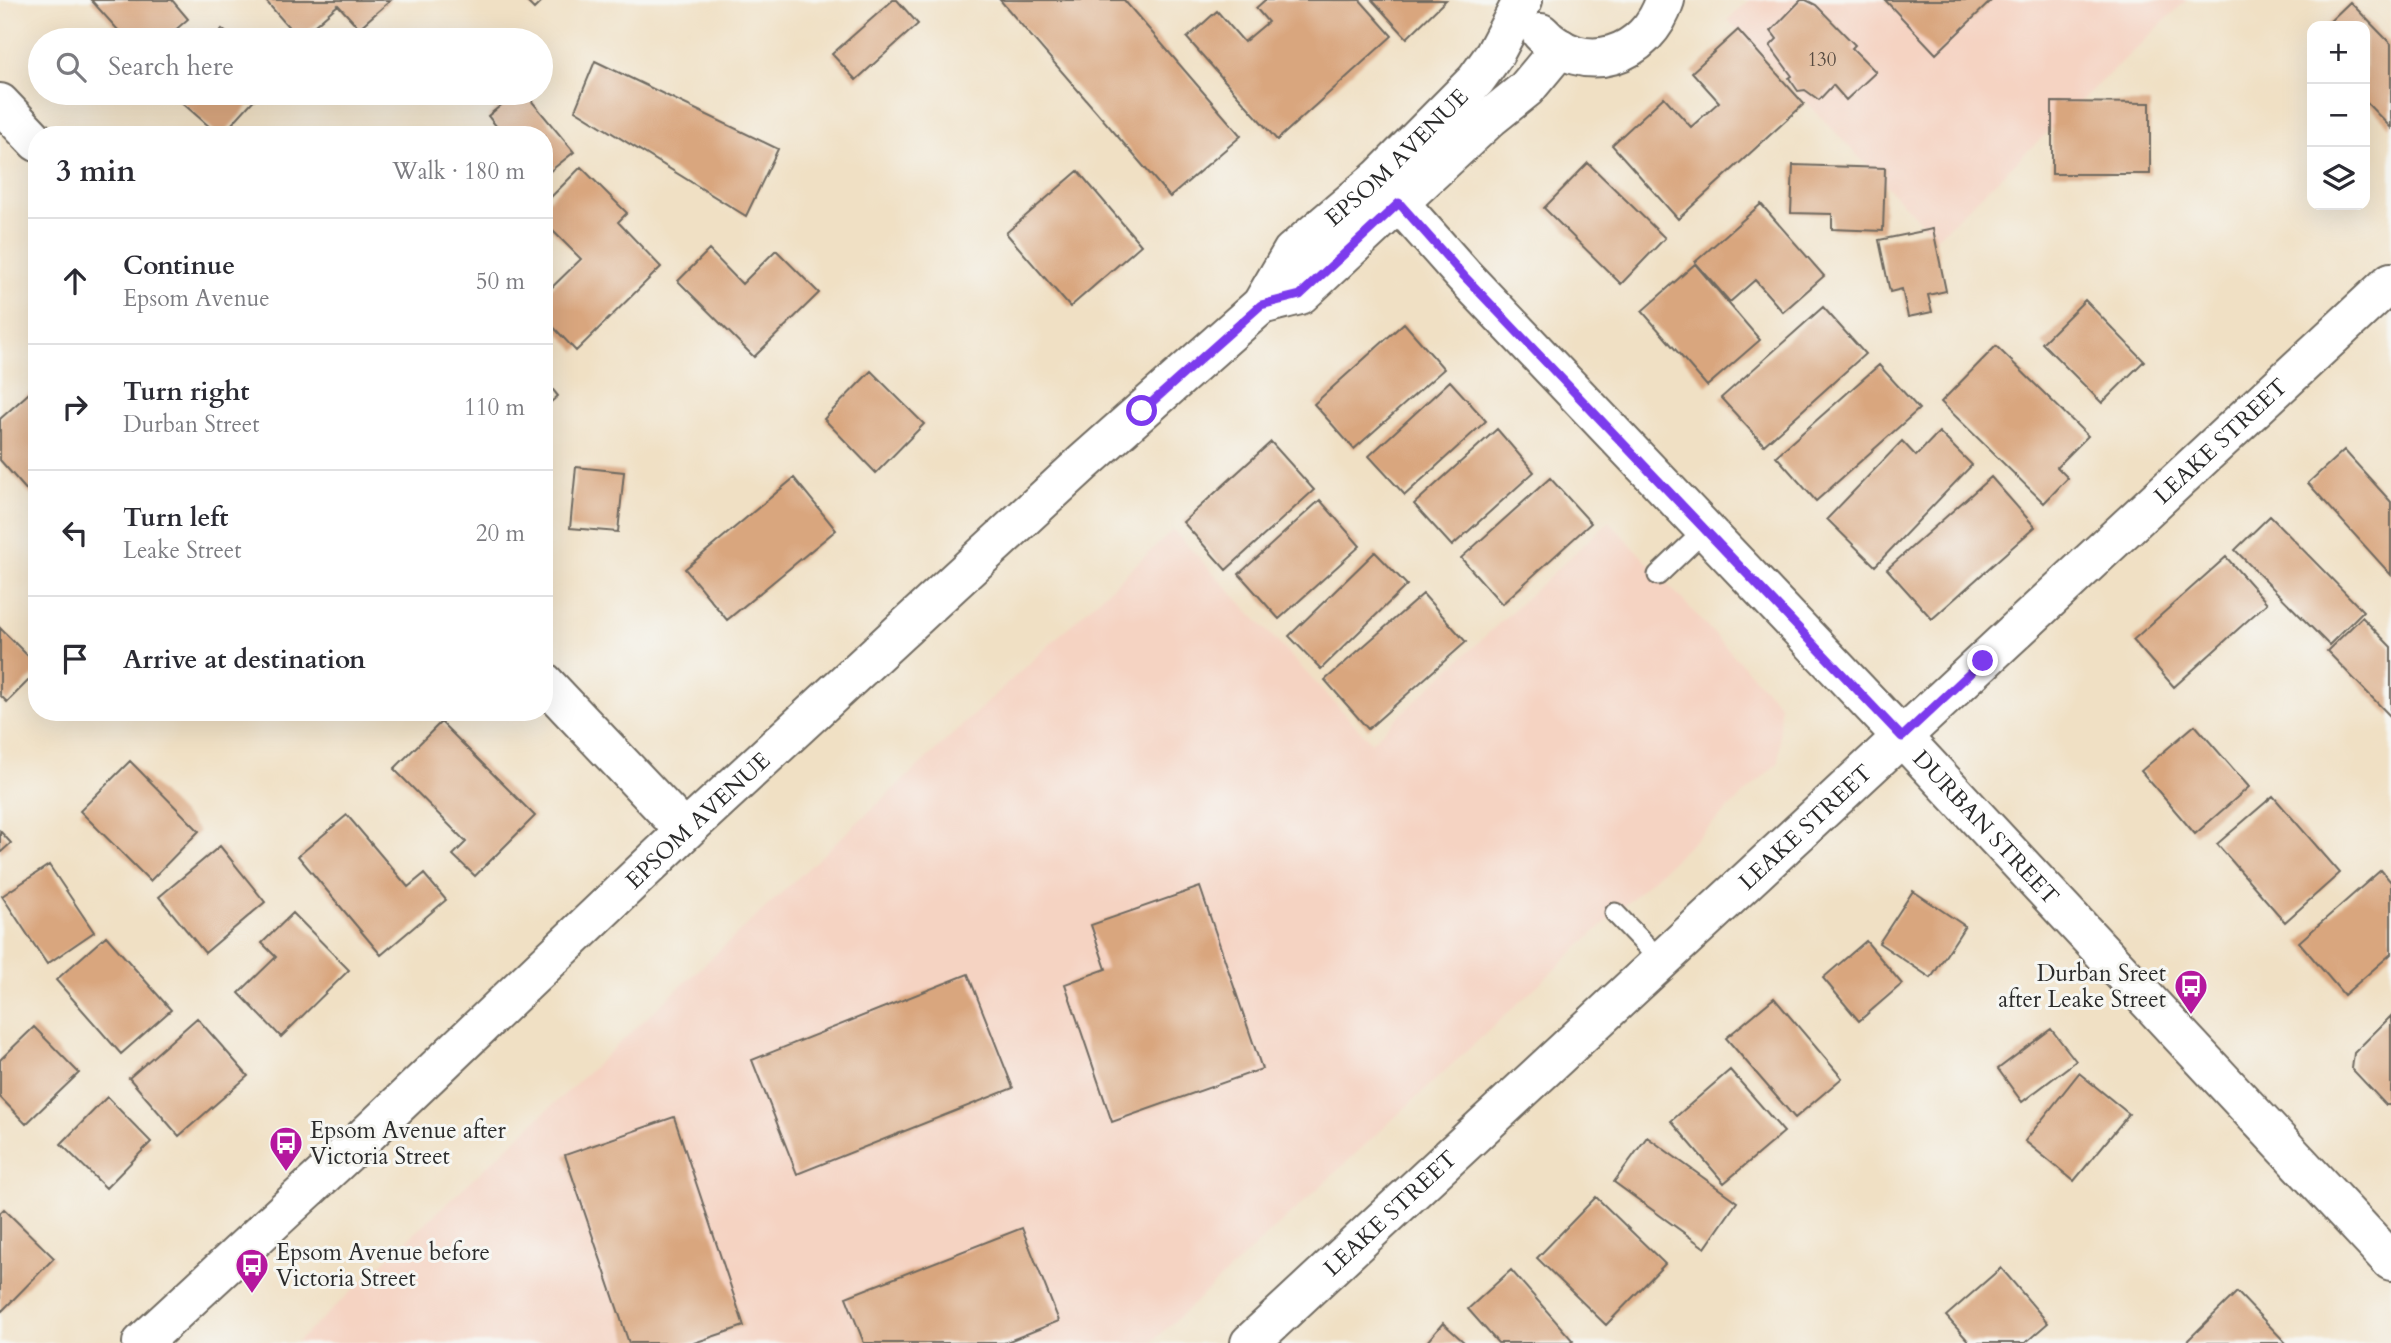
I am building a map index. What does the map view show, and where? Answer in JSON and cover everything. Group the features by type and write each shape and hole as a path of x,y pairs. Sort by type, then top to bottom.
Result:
{"street":[{"path":"1524,0 1535,27 1560,48 1577,55 1597,58 1616,55 1634,46 1649,33 1660,16 1665,0"},
{"name":"EPSOM AVENUE","path":"142,1343 320,1179 685,831 1083,463 1261,305 1300,295 1388,191 1476,80 1494,55 1524,0"},
{"name":"EPSOM AVENUE","path":"1388,191 1526,89 1560,48"},
{"path":"0,103 28,133"},
{"name":"DURBAN STREET","path":"1388,191 1464,276 2389,1256"},
{"name":"LEAKE STREET","path":"1250,1343 2391,282"},
{"path":"553,692 685,831"}],"lane":[{"path":"1658,575 1705,530"},
{"path":"1615,913 1661,961"}],"shaded area":[{"path":"1749,0 2187,0 1936,238 1728,20"},
{"path":"1609,521 1780,705 1779,762 1151,1343 296,1343 1173,530 1371,742"}],"building":[{"path":"91,0 172,0 188,19 178,28 116,28"},
{"path":"265,0 391,0 359,28 338,5 312,28 289,28"},
{"path":"525,0 543,0 534,9"},
{"path":"893,0 897,0 918,24 856,80 832,54"},
{"path":"1000,0 1124,0 1241,136 1170,197"},
{"path":"1265,0 1360,0 1392,36 1277,140 1187,38 1217,11 1244,42 1268,22 1256,8"},
{"path":"1372,0 1446,0 1407,38"},
{"path":"1801,0 1816,5 1855,45 1852,48 1876,72 1846,100 1833,85 1819,100 1805,90 1798,91 1789,78 1792,76 1770,46 1777,39 1771,31"},
{"path":"1885,0 1992,0 1936,54"},
{"path":"2350,2 2369,21 2330,21"},
{"path":"2370,22 2391,44 2391,128 2370,106"},
{"path":"1738,30 1804,104 1678,219 1612,145 1664,97 1691,127 1719,102 1692,72"},
{"path":"595,61 778,149 746,216 575,110"},
{"path":"2052,102 2150,103 2150,174 2052,174"},
{"path":"185,105 249,105 230,126 209,126"},
{"path":"501,105 535,105 552,126 496,126 488,116"},
{"path":"553,127 574,152 553,169"},
{"path":"1588,163 1665,238 1621,284 1544,208"},
{"path":"1793,165 1885,168 1883,231 1832,229 1832,214 1791,213"},
{"path":"581,167 627,213 618,222 661,267 576,351 553,327 553,286 581,259 553,231 553,195"},
{"path":"1078,171 1141,245 1070,307 1006,233"},
{"path":"1761,204 1824,276 1783,312 1755,280 1730,302 1695,262"},
{"path":"1933,229 1946,291 1928,295 1932,312 1908,317 1902,289 1890,292 1879,240"},
{"path":"709,250 742,284 776,250 819,293 754,357 678,281"},
{"path":"1695,264 1760,340 1707,386 1642,311"},
{"path":"2085,300 2144,361 2102,403 2042,343"},
{"path":"1823,307 1865,354 1764,445 1721,398"},
{"path":"1404,323 1444,369 1354,449 1314,404"},
{"path":"1996,346 2088,436 2057,467 2068,478 2044,503 1941,402"},
{"path":"1879,365 1919,409 1816,501 1776,456"},
{"path":"871,371 924,424 876,473 824,419"},
{"path":"1450,381 1486,421 1405,495 1369,456"},
{"path":"28,394 28,492 0,460 0,419"},
{"path":"1497,429 1534,472 1452,546 1414,504"},
{"path":"1939,432 1972,465 1875,566 1827,519 1902,441 1916,456"},
{"path":"1271,442 1314,490 1226,570 1183,522"},
{"path":"2344,450 2391,502 2391,575 2308,483"},
{"path":"576,467 624,472 618,532 570,528"},
{"path":"1991,477 2035,527 1932,619 1887,569"},
{"path":"794,478 836,530 727,620 685,569"},
{"path":"1550,478 1591,523 1502,604 1461,558"},
{"path":"1320,500 1360,546 1279,619 1239,574"},
{"path":"2270,516 2363,611 2329,645 2235,550"},
{"path":"1375,552 1407,585 1321,669 1289,636"},
{"path":"2226,557 2267,603 2174,687 2133,640"},
{"path":"1423,594 1466,642 1368,729 1325,680"},
{"path":"2362,617 2391,647 2391,717 2327,651"},
{"path":"0,628 28,656 28,681 7,702 0,695"},
{"path":"441,722 535,816 475,876 453,855 466,842 394,769"},
{"path":"2195,725 2249,787 2195,834 2141,771"},
{"path":"130,761 199,831 150,881 80,811"},
{"path":"2273,796 2340,873 2285,922 2217,844"},
{"path":"347,815 408,887 424,874 446,900 381,955 298,856"},
{"path":"0,831 11,843 0,853"},
{"path":"220,846 265,902 205,953 159,897"},
{"path":"49,865 94,932 47,964 2,896"},
{"path":"2381,870 2391,882 2391,954 2344,995 2299,942"},
{"path":"1200,887 1262,1069 1112,1122 1065,984 1106,969 1091,925"},
{"path":"1913,891 1965,926 1931,978 1879,943"},
{"path":"293,913 349,970 281,1037 239,993 276,957 262,943"},
{"path":"106,936 171,1010 121,1054 56,980"},
{"path":"1866,941 1902,984 1859,1021 1823,978"},
{"path":"968,974 1013,1088 797,1174 752,1060"},
{"path":"1774,998 1842,1078 1795,1118 1726,1038"},
{"path":"2391,1016 2391,1105 2386,1105 2352,1069 2354,1053"},
{"path":"197,1018 248,1076 179,1136 129,1078"},
{"path":"34,1027 79,1073 26,1124 0,1097 0,1060"},
{"path":"2051,1029 2076,1061 2022,1102 1998,1069"},
{"path":"1730,1070 1784,1132 1724,1183 1671,1121"},
{"path":"2079,1073 2129,1114 2074,1181 2025,1141"},
{"path":"107,1097 151,1142 106,1188 61,1144"},
{"path":"674,1117 744,1326 694,1343 629,1343 565,1155"},
{"path":"1647,1137 1737,1202 1705,1248 1614,1182"},
{"path":"1596,1197 1665,1264 1606,1325 1537,1258"},
{"path":"4,1209 54,1258 2,1311 0,1213"},
{"path":"1022,1228 1059,1321 1004,1343 864,1343 846,1297"},
{"path":"2001,1268 2048,1323 2025,1343 1970,1343 1946,1316"},
{"path":"1511,1270 1573,1341 1498,1343 1468,1309"},
{"path":"2237,1292 2286,1343 2185,1343"},
{"path":"1443,1323 1465,1343 1426,1343"}],"place":[{"name":"Durban Sreet after Leake Street","path":"2191,1016"},
{"name":"Epsom Avenue after Victoria Street","path":"286,1173"},
{"name":"Epsom Avenue before Victoria Street","path":"252,1295"}],"route":[{"path":"1142,411 1261,305 1300,295 1399,203 1464,276 1902,737 1983,661"}]}
